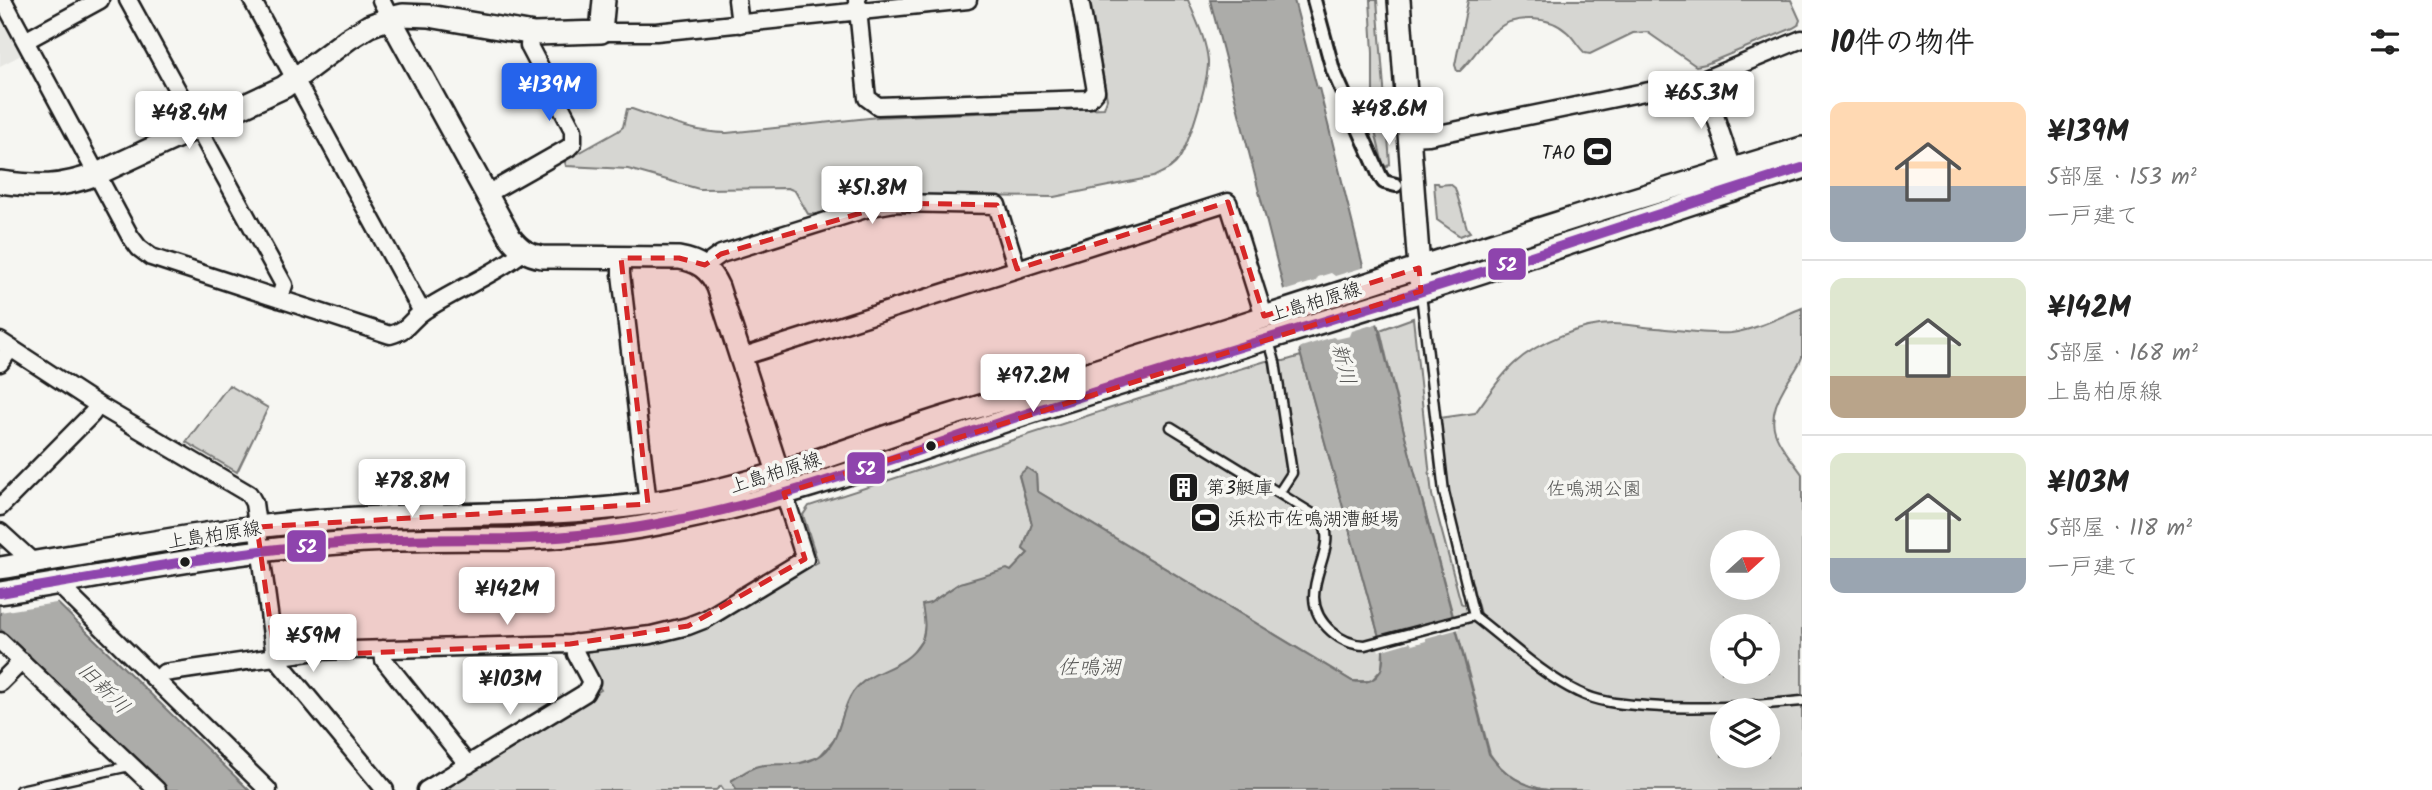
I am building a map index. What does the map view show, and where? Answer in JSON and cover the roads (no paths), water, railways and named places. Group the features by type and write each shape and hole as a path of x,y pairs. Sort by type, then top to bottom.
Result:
{"street":[{"path":"3,0 130,236 139,248 151,257 390,335 404,331 422,312 509,263 524,251"},
{"path":"25,41 100,0"},
{"path":"128,0 284,285 279,299"},
{"path":"252,0 422,312"},
{"path":"601,32 604,0"},
{"path":"737,0 740,24"},
{"path":"386,9 403,15 429,16 530,33 656,32 740,24 858,6 968,0"},
{"path":"858,6 867,98 878,106 1089,99 1096,91 1080,0"},
{"path":"1314,0 1338,83 1380,176 1384,182 1396,185"},
{"path":"1399,0 1421,291"},
{"path":"0,182 36,187 54,186 97,174 296,80 348,38 369,26 386,9"},
{"path":"157,681 164,673 316,651 575,643 651,635 688,626 722,609 805,559 718,286 710,272 696,262 680,258 542,257 524,251 510,237 386,9"},
{"path":"487,194 573,143 573,130 529,46 530,33"},
{"path":"1409,137 1429,136 1703,80 1802,39"},
{"path":"1703,80 1733,169"},
{"name":"上島柏原線","path":"0,568 257,527 373,517 544,513 648,503 720,489 953,415 1051,387 1561,222 1802,148"},
{"name":"上島柏原線","path":"0,593 260,550 370,540 527,539 596,533 688,518 784,493 1802,168"},
{"path":"741,357 1228,202 1270,315"},
{"path":"703,267 721,254 860,210 895,203 997,205 1017,269"},
{"path":"621,258 648,503"},
{"path":"0,363 6,344 98,404 249,494 254,503 275,657 385,790"},
{"path":"0,507 92,414 98,404"},
{"path":"0,532 30,563"},
{"path":"52,584 157,681 268,790"},
{"path":"0,641 18,664 157,790"},
{"path":"426,790 585,693 591,682 576,654 575,643"},
{"path":"383,649 384,660 468,765"},
{"path":"0,654 18,664"},
{"path":"0,683 18,664"}],"lane":[{"path":"1421,291 1444,492 1470,617 1551,676 1595,699 1623,705 1684,709 1732,708 1802,701"},
{"path":"1274,337 1275,362 1292,473 1279,493"},
{"path":"1171,427 1317,516 1325,524 1327,538 1314,584 1315,603 1321,619 1340,638 1357,645 1365,645 1470,617"},
{"path":"20,790 125,767 129,763"}],"water":[{"name":"佐鳴湖","path":"1210,0 1294,0 1319,88 1405,436 1489,754 1501,768 1515,778 1548,790 737,790 731,781 752,768 810,761 826,751 836,736 853,692 869,678 906,659 921,642 924,628 922,605 930,603 960,583 1007,569 1011,571 1028,553 1023,549 1032,524 1019,475 1027,468 1036,474 1037,491 1352,681 1367,682 1380,671 1383,651 1301,356"},
{"name":"旧新川","path":"0,547 249,790 167,790 0,629"}],"place":[{"name":"TAO","path":"1598,152"},
{"name":"第3艇庫","path":"1183,487"},
{"name":"浜松市佐鳴湖漕艇場","path":"1205,518"}],"water label":[{"name":"新川","path":"1344,364"}],"park label":[{"name":"佐鳴湖公園","path":"1594,488"}]}
